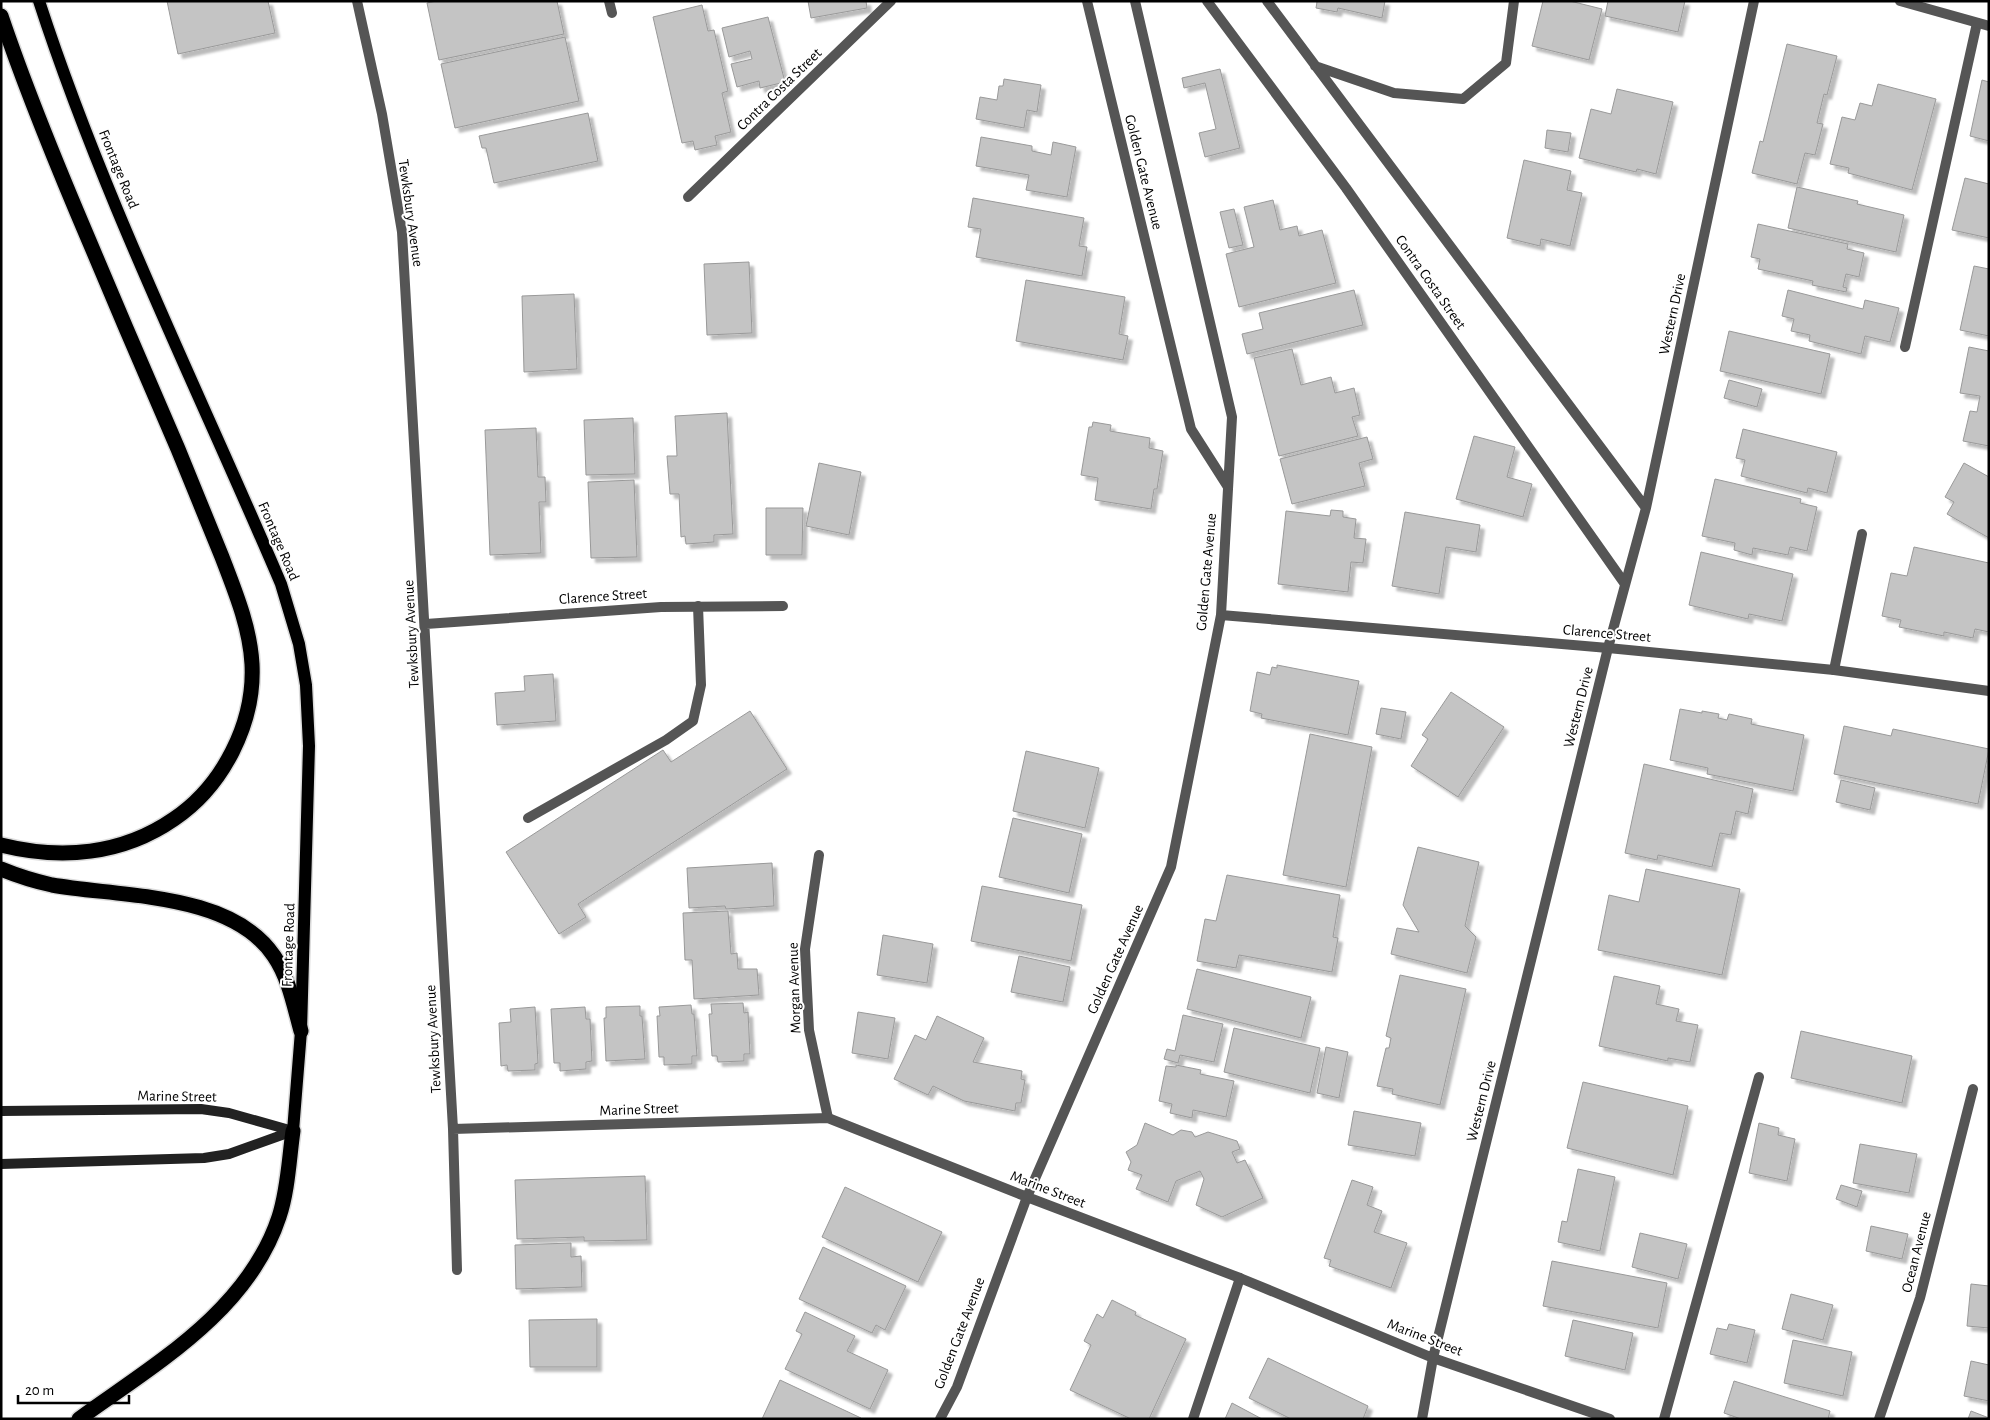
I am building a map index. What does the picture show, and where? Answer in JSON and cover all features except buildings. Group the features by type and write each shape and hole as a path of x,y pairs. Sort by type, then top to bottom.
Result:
{"highway":[{"path":"1,16 41,125 197,495 232,584 246,626 251,647 252,667 248,709 234,748 212,784 182,814 145,836 118,846 93,851 42,853 1,845"},
{"path":"1,869 23,878 52,884 190,904 216,912 261,940 274,956 284,974 301,1031"},
{"path":"79,1419 196,1332 216,1314 251,1273 279,1217 284,1200 293,1131"}],"main road":[{"name":"Frontage Road","path":"39,1 59,60 104,175 271,562 288,604 298,637 306,685 309,746 301,1031 293,1131"}],"street":[{"name":"Tewksbury Avenue","path":"357,1 382,114 402,232 426,624 453,1129 457,1270"},
{"path":"609,1 612,13"},
{"name":"Contra Costa Street","path":"688,197 891,1"},
{"name":"Golden Gate Avenue","path":"1088,1 1191,429 1228,487"},
{"name":"Golden Gate Avenue","path":"940,1419 957,1387 1026,1197 1171,867 1221,615 1232,417 1135,1"},
{"name":"Contra Costa Street","path":"1207,1 1346,188 1625,584"},
{"path":"1314,66 1394,93 1463,99 1506,63 1514,1"},
{"name":"Western Drive","path":"1422,1419 1433,1358 1608,648 1646,508 1754,1"},
{"path":"1900,1 1989,26"},
{"path":"1272,4 1314,66 1646,508"},
{"path":"1905,347 1977,23"},
{"path":"1834,670 1862,534"},
{"path":"528,818 666,740 692,721 701,685 698,606"},
{"name":"Clarence Street","path":"426,624 661,607 783,606"},
{"name":"Clarence Street","path":"1221,615 1608,648 1834,670 1989,691"},
{"name":"Morgan Avenue","path":"819,855 805,949 809,1030 828,1118"},
{"path":"1664,1419 1759,1077"},
{"name":"Ocean Avenue","path":"1879,1419 1920,1298 1973,1089"},
{"name":"Marine Street","path":"1,1110 201,1109 229,1113 293,1131"},
{"name":"Marine Street","path":"453,1129 828,1118 1026,1197 1240,1278 1433,1358 1610,1419"},
{"path":"1,1164 204,1158 228,1154 293,1131"},
{"path":"1193,1419 1240,1278"}]}
